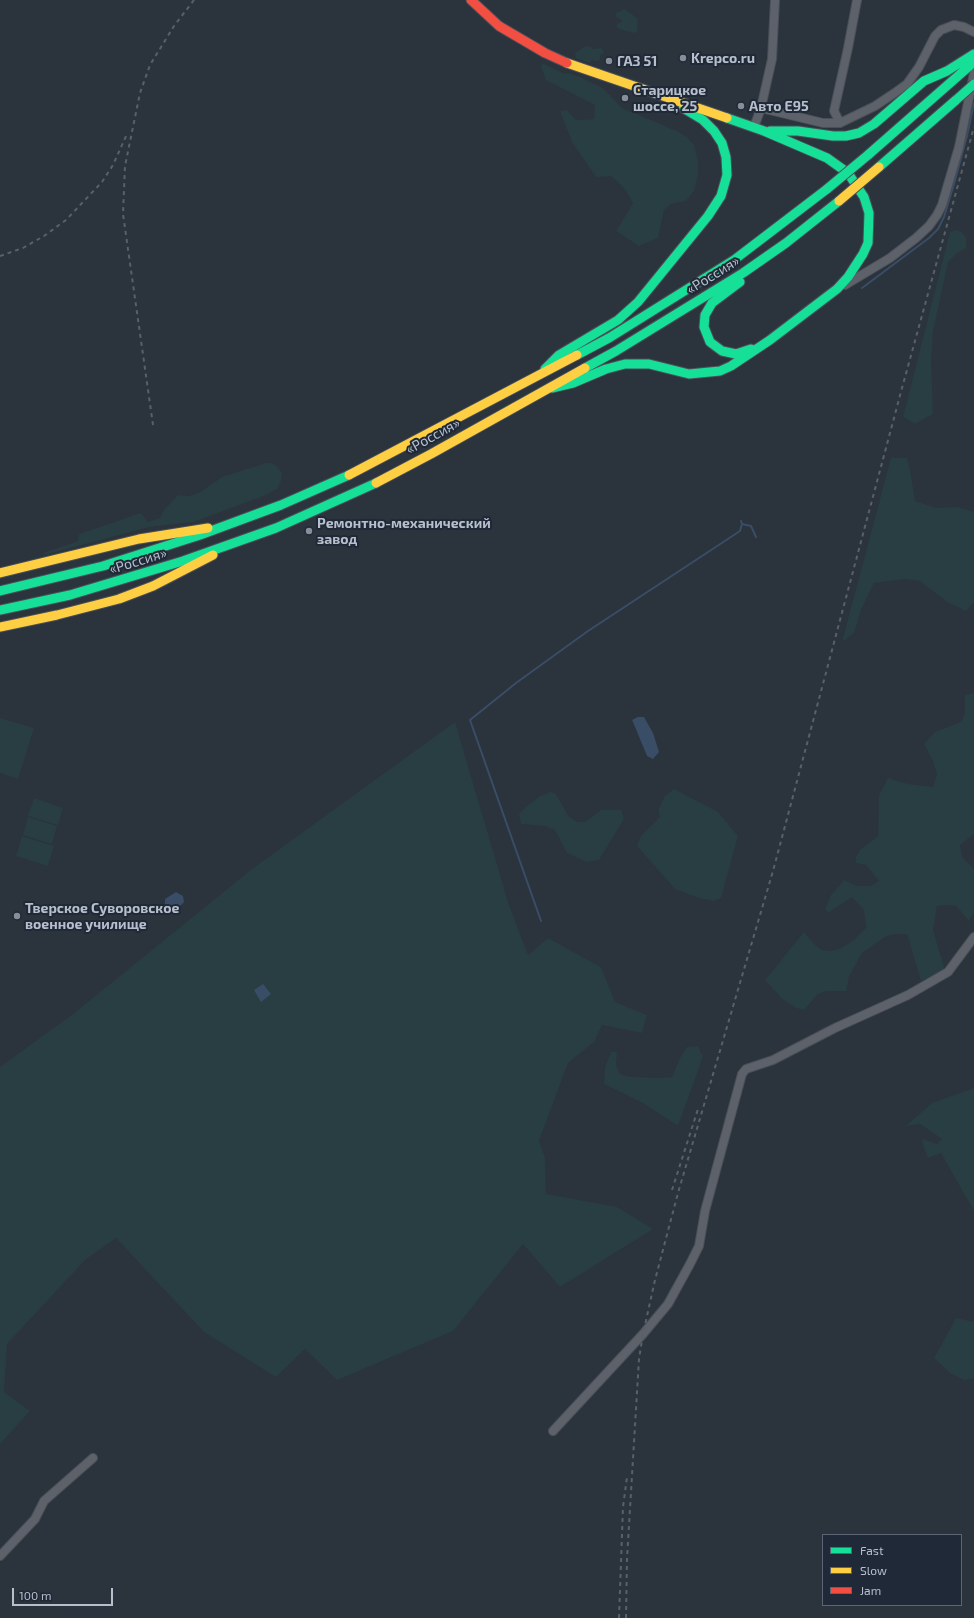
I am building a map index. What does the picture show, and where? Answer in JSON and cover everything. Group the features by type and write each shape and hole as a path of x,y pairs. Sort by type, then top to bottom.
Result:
{"main road":[{"path":"471,0 499,26 521,40 565,62 754,127 827,158 848,173 854,180 864,197 870,221 868,243 863,254 854,269 837,289 770,340 731,366 710,374 689,374 649,364 625,364 606,369 573,383 541,391"},
{"path":"764,131 798,131 833,136 854,135 864,131 874,124 924,81 956,66 974,54"},
{"name":"«Россия»","path":"0,591 137,556 281,505 362,469 609,338 690,289 740,256 827,189 974,62"},
{"name":"«Россия»","path":"0,610 48,600 106,585 232,544 276,528 370,486 431,454 541,391 616,351 763,259 839,201 974,84"},
{"path":"538,375 559,355 618,320 638,302 708,216 721,196 726,182 727,166 724,149 718,136 695,114 652,91"},
{"path":"763,259 753,274 712,303 705,315 704,327 707,336 714,345 722,351 732,353 745,352 770,340"},
{"path":"0,573 139,539 225,526"},
{"path":"0,627 56,616 124,597 169,579 232,544"}],"street":[{"path":"754,127 761,108 772,60 775,0"},
{"path":"840,123 834,110 857,0"},
{"path":"761,108 824,123 840,123 875,106 907,84 919,67 935,36 941,30 950,26 959,26 974,32"},
{"path":"837,289 890,258 925,230 937,215 944,198 959,147 974,73"},
{"path":"553,1431 668,1304 690,1264 699,1246 705,1211 742,1074 746,1069 773,1060 835,1028 908,995 948,972 974,937"},
{"path":"0,1556 35,1519 44,1501 93,1458"}],"green space":[{"path":"625,9 638,19 637,32 635,33 619,29 616,26 618,23 621,23 622,20 616,17 616,13"},
{"path":"586,46 593,49 601,48 604,51 603,54 600,55 600,60 592,60 589,63 576,58 575,53"},
{"path":"542,63 565,74 568,73 580,77 603,88 622,108 679,132 687,137 694,145 698,161 698,175 694,191 686,201 671,204 664,210 658,238 639,246 616,231 633,203 625,189 611,176 596,177 572,142 560,111 567,110 576,120 594,119 595,105 546,80 541,67"},
{"path":"957,230 963,233 966,238 966,248 957,253 948,262 933,332 931,359 933,414 915,424 903,417 950,232"},
{"path":"891,458 907,458 915,501 936,508 958,507 974,512 974,602 966,611 947,602 920,581 905,579 874,583 861,610 854,633 842,642"},
{"path":"266,463 272,463 278,467 282,473 281,481 277,489 266,495 193,522 149,527 44,555 43,553 78,541 79,534 141,513 148,522 160,518 164,510 178,495 189,496 199,493 222,477"},
{"path":"974,693 974,834 960,845 962,857 974,869 974,912 969,921 956,906 937,906 933,930 945,970 921,981 907,934 894,934 885,937 862,953 849,977 846,991 825,991 817,995 804,1010 796,1008 781,998 765,980 804,932 813,943 822,950 831,951 841,948 854,940 866,928 864,910 852,897 828,913 825,909 831,895 844,880 856,886 871,886 879,881 866,865 856,863 856,857 860,850 878,836 879,795 888,778 908,784 933,787 937,775 933,761 924,744 935,732 961,722 965,714 965,695"},
{"path":"0,718 34,728 18,779 0,773"},
{"path":"455,722 508,902 528,955 548,938 601,967 615,1002 647,1015 642,1033 602,1025 594,1042 568,1063 539,1141 545,1158 546,1194 617,1207 653,1229 560,1287 523,1244 453,1331 337,1380 305,1349 276,1377 204,1332 116,1238 85,1260 7,1344 4,1392 30,1411 0,1444 0,1067 73,1014 252,869"},
{"path":"674,789 718,812 738,836 721,898 714,901 699,898 675,889 637,846 641,836 660,817 658,810 665,796"},
{"path":"551,792 556,794 569,817 578,822 585,822 601,810 621,810 624,819 599,860 587,862 567,853 555,830 545,826 521,824 519,814 540,796"},
{"path":"34,798 63,808 58,825 28,816"},
{"path":"28,817 57,826 52,844 23,835"},
{"path":"22,836 54,846 48,866 16,856"},
{"path":"698,1046 703,1057 678,1126 643,1103 604,1084 605,1067 611,1052 617,1052 616,1065 620,1074 630,1077 661,1078 672,1077 681,1056 687,1047"},
{"path":"974,1088 974,1211 941,1153 928,1158 922,1142 923,1139 937,1144 942,1139 920,1124 906,1126 932,1103"},
{"path":"956,1318 974,1322 974,1378 964,1380 950,1373 934,1358"}],"water":[{"path":"638,717 644,717 653,733 659,752 653,759 647,756 632,720"},
{"path":"176,892 183,896 184,902 178,908 168,907 165,904 165,899"},
{"path":"263,984 271,994 261,1002 254,990"}],"waterway":[{"path":"862,288 929,238 938,229 944,217 954,184 974,103"},
{"path":"541,921 470,720 516,683 588,631 740,531 742,524 741,521"},
{"path":"742,524 751,526 756,537"}],"railway":[{"path":"153,425 123,214 125,166 140,93 150,65 174,26 194,0"},
{"path":"626,1618 627,1559 639,1359 655,1280 678,1193 773,871 902,388 974,127"},
{"path":"0,256 23,248 44,236 66,220 102,182 113,165 127,134"},
{"path":"672,1190 698,1109"},
{"path":"619,1618 623,1507 627,1477"}],"traffic: fast":[{"path":"770,131 798,131 833,136 846,136 859,133 874,124 924,81 947,71 974,54"},
{"path":"868,155 974,62"},
{"path":"956,100 974,84"},
{"path":"879,167 956,100"},
{"path":"545,369 559,355 618,320 638,302 708,216 721,196 727,175 726,157 722,143 714,131 703,120 683,108"},
{"path":"552,388 573,383 606,369 625,364 649,364 689,374 720,371 731,366 770,340 837,289 848,277 863,254 868,243 869,213 864,197 848,173 827,158 764,131 727,118"},
{"path":"827,189 868,155"},
{"path":"577,355 609,338 734,260 827,189"},
{"path":"585,368 616,351 743,273 786,243 839,201"},
{"path":"740,282 712,303 705,315 704,327 710,342 722,351 736,354 751,349"},
{"path":"0,591 103,566 200,535 281,505 349,475"},
{"path":"0,610 70,595 183,561 276,528 376,483"}],"traffic: slow":[{"path":"567,63 727,118"},
{"path":"839,201 879,167"},
{"path":"349,475 577,355"},
{"path":"376,483 585,368"},
{"path":"0,573 139,539 208,528"},
{"path":"0,627 57,615 119,599 153,586 213,555"}],"traffic: jam":[{"path":"471,0 499,26 545,53 567,63"}],"place":[{"name":"Krepco.ru","path":"683,58"},
{"name":"ГАЗ 51","path":"609,61"},
{"name":"Старицкое шоссе, 25","path":"625,98"},
{"name":"Авто E95","path":"741,106"},
{"name":"Ремонтно-механический завод","path":"309,531"},
{"name":"Тверское Суворовское военное училище","path":"17,916"}]}
